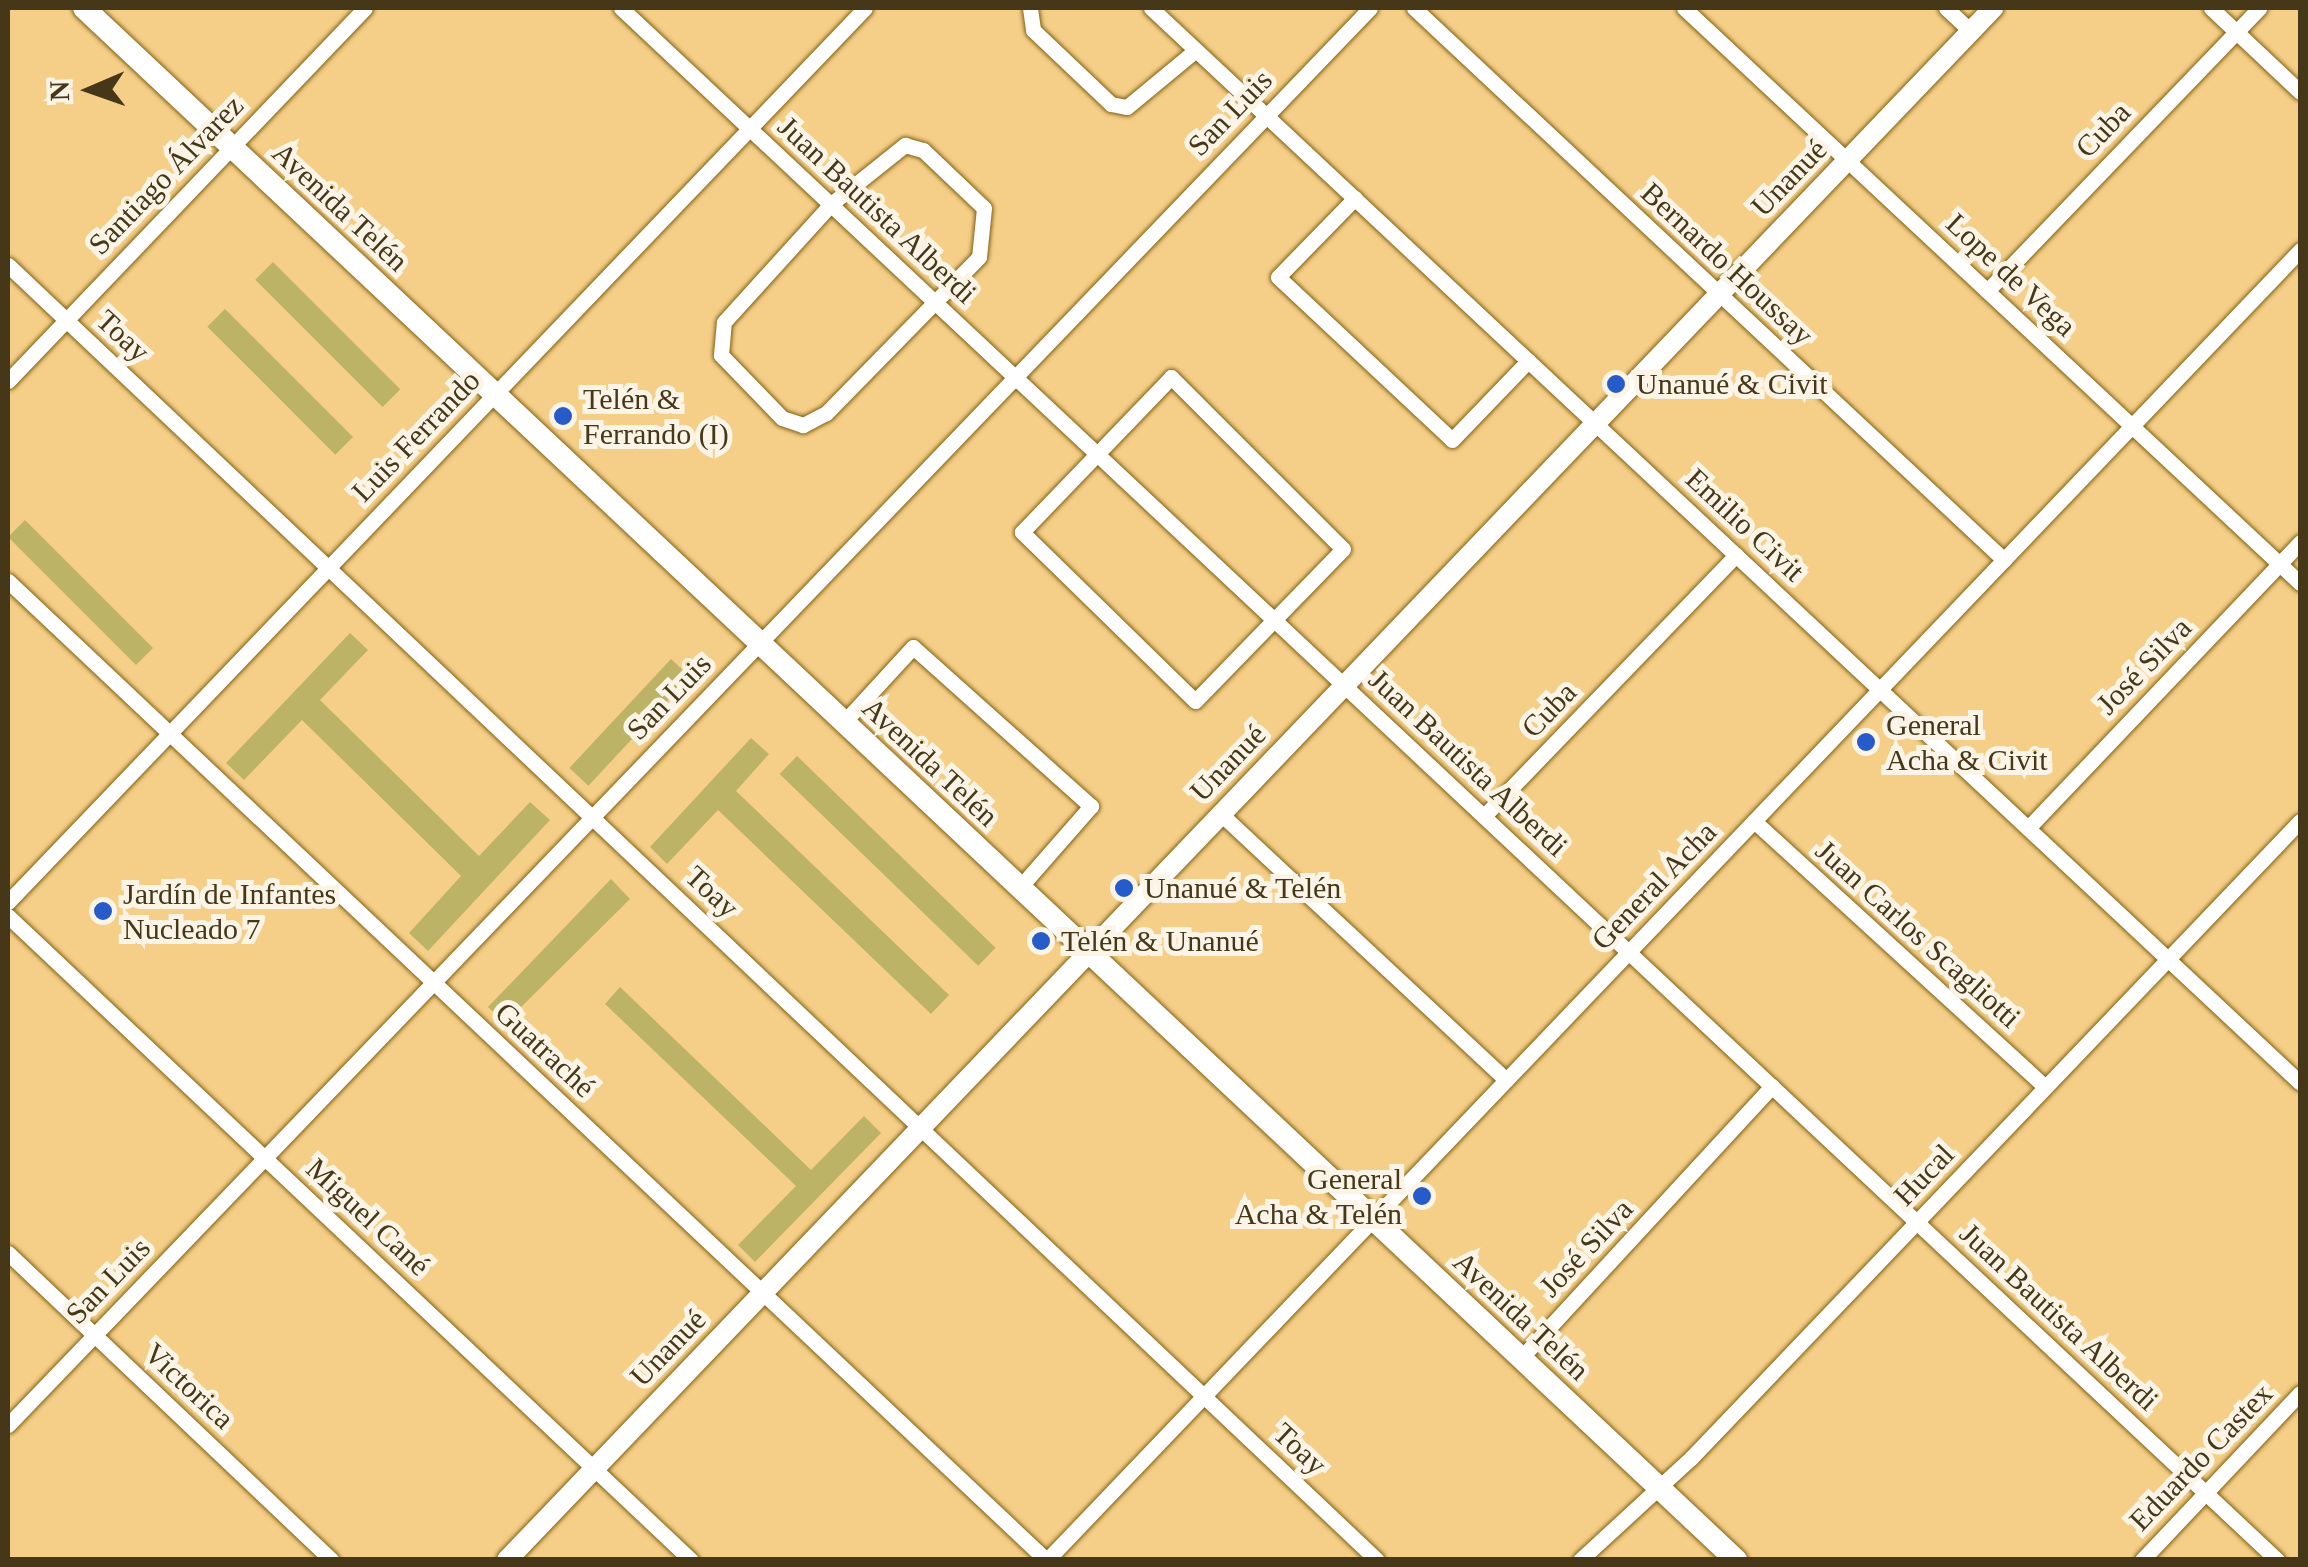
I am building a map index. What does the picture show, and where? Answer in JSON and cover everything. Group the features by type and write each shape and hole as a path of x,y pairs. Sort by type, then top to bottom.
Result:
{"main road":[{"name":"Avenida Telén","path":"84,8 1736,1560"}],"street":[{"name":"Santiago Álvarez","path":"8,381 365,8"},
{"name":"Juan Bautista Alberdi","path":"621,8 2277,1560"},
{"name":"Luis Ferrando","path":"8,902 864,8"},
{"path":"1030,8 1033,30 1110,104 1128,107 1196,50"},
{"name":"Emilio Civit","path":"1151,8 2300,1083"},
{"name":"San Luis","path":"8,1425 1370,8"},
{"name":"Bernardo Houssay","path":"1414,8 2004,560"},
{"name":"Lope de Vega","path":"1684,8 2300,583"},
{"path":"1946,8 1971,31"},
{"name":"Unanué","path":"507,1560 1994,8"},
{"path":"2211,8 2300,92"},
{"name":"Cuba","path":"1987,290 2259,8"},
{"path":"905,144 923,150 984,208 986,234 979,257 826,413 803,425 782,418 721,355 718,337 724,322 831,204 905,144"},
{"path":"1355,198 1278,277 1423,413 1452,440 1528,360"},
{"name":"General Acha","path":"1046,1560 2300,250"},
{"name":"Toay","path":"8,266 1378,1560"},
{"path":"1171,377 1344,548 1195,702 1022,532 1097,453 1171,377"},
{"name":"José Silva","path":"2028,828 2300,542"},
{"name":"Cuba","path":"1484,816 1736,555"},
{"name":"Guatraché","path":"8,581 1046,1560"},
{"path":"844,722 912,646 1090,806 1020,887"},
{"path":"1221,814 1506,1080"},
{"name":"Juan Carlos Scagliotti","path":"1754,821 2045,1087"},
{"name":"Hucal","path":"1580,1560 1917,1222 2300,821"},
{"name":"Miguel Cané","path":"8,916 691,1560"},
{"name":"José Silva","path":"1522,1358 1772,1086"},
{"name":"Victorica","path":"8,1253 332,1560"},
{"name":"Eduardo Castex","path":"2142,1560 2300,1393"}],"building":[{"path":"273,262 400,389 383,407 255,280"},
{"path":"225,309 353,437 335,455 207,327"},
{"path":"25,520 153,648 136,665 8,537"},
{"path":"350,633 368,650 320,700 479,856 530,802 550,820 428,951 409,933 461,876 302,720 244,780 226,763"},
{"path":"671,659 690,677 588,786 569,768"},
{"path":"751,738 769,754 736,791 949,995 931,1014 718,810 667,864 650,847"},
{"path":"797,756 996,948 978,966 780,774"},
{"path":"611,879 630,899 505,1023 488,1007"},
{"path":"620,987 811,1170 864,1116 881,1133 755,1262 738,1245 796,1186 605,1004"}],"place":[{"name":"Unanué & Civit","path":"1616,384"},
{"name":"Telén & Ferrando (I)","path":"563,416"},
{"name":"General Acha & Civit","path":"1866,742"},
{"name":"Unanué & Telén","path":"1124,888"},
{"name":"Jardín de Infantes Nucleado 7","path":"103,911"},
{"name":"Telén & Unanué","path":"1041,941"},
{"name":"General Acha & Telén","path":"1422,1196"}]}
